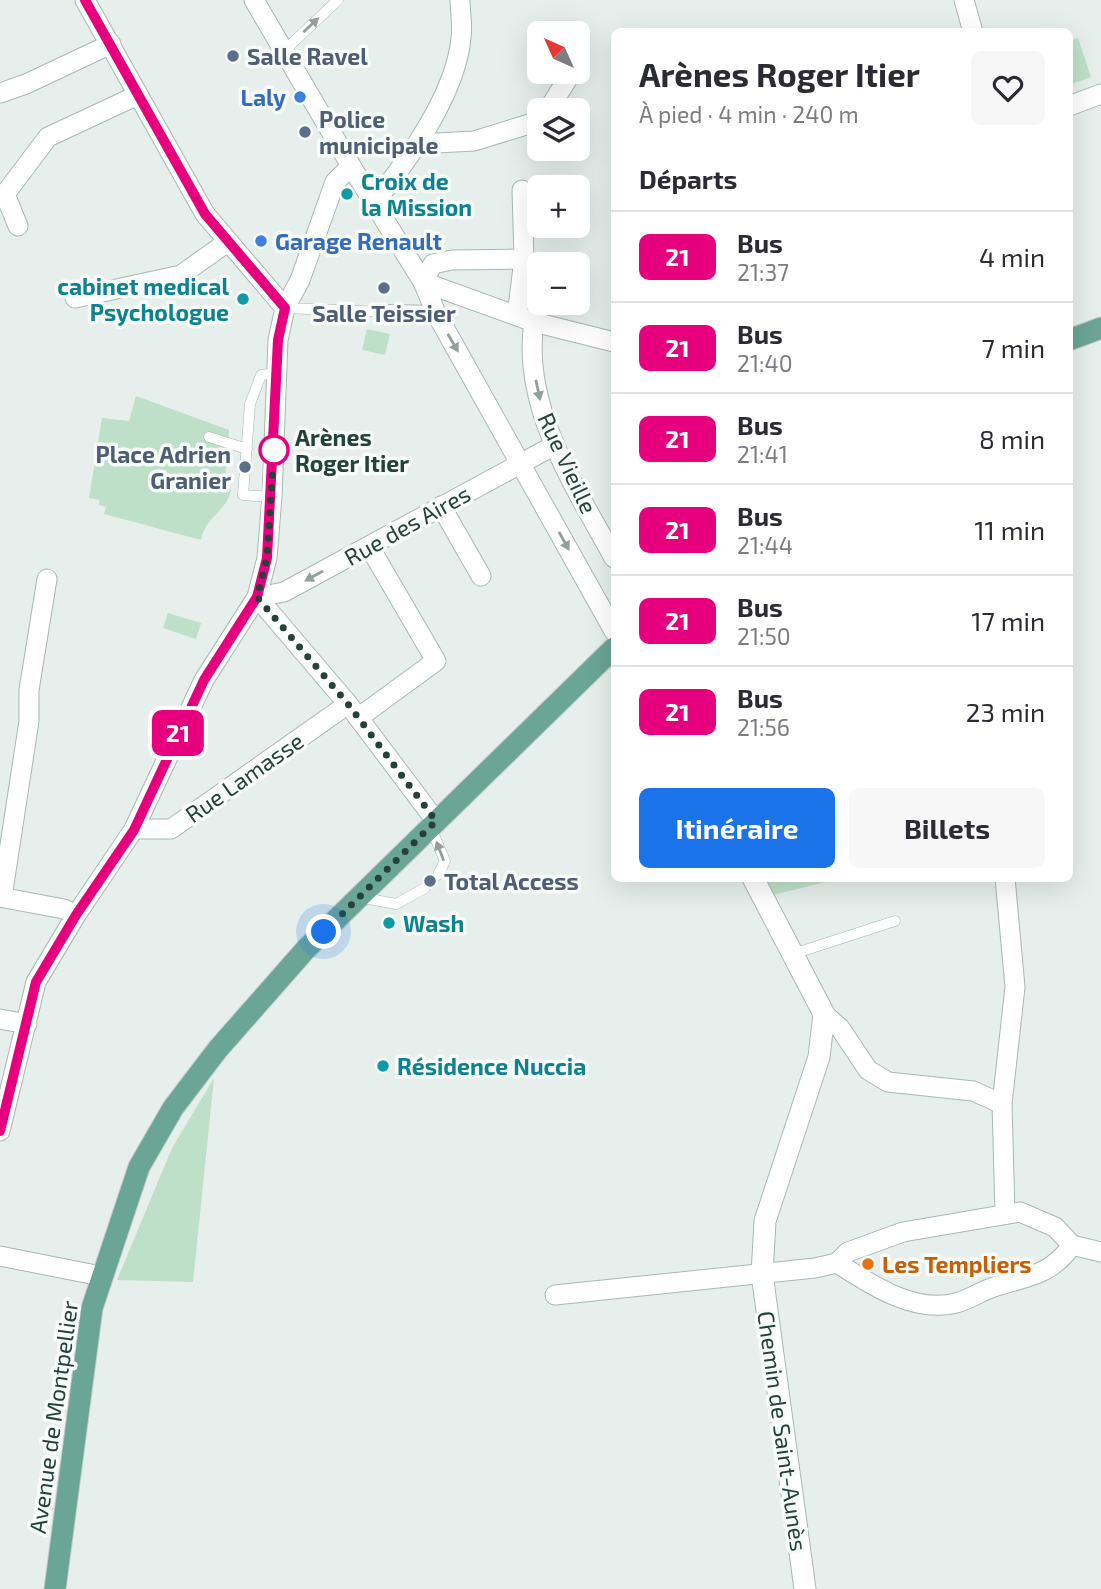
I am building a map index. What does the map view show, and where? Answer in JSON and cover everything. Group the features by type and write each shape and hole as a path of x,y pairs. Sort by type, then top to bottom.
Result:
{"main road":[{"path":"1073,338 1101,328"},
{"name":"Avenue de Montpellier","path":"55,1589 92,1308 139,1167 173,1108 227,1039 306,950 611,651"}],"street":[{"path":"85,0 205,214 226,243 285,308"},
{"path":"254,0 351,166 423,282 436,313 611,626"},
{"path":"374,203 418,144 459,50 460,0"},
{"path":"964,0 972,28"},
{"path":"0,93 26,85 111,44"},
{"path":"18,226 5,194 48,137 138,94"},
{"path":"1073,104 1101,94"},
{"path":"418,144 474,141 527,125"},
{"path":"0,1131 36,982 76,915 134,830 204,680 257,597 267,558 272,497 278,340 285,308 300,280 335,182 351,166"},
{"name":"Rue Vieille","path":"522,191 525,319 542,413 555,445 611,552"},
{"path":"75,298 181,275 226,243"},
{"path":"423,282 433,264 524,259"},
{"path":"423,282 525,319 611,341"},
{"path":"386,312 436,313"},
{"name":"Rue des Aires","path":"257,597 284,593 555,445"},
{"path":"441,506 481,576"},
{"name":"Rue Lamasse","path":"134,830 171,829 353,711 436,662 369,546"},
{"path":"47,579 29,691 29,721 9,785 1,897 64,909 76,915"},
{"path":"257,597 353,711 433,824"},
{"path":"755,882 824,1014 840,1028 868,1070 888,1082 973,1091 1002,1104"},
{"path":"1005,882 1015,987 1002,1104 1005,1214"},
{"name":"Chemin de Saint-Aunès","path":"805,1589 762,1274 765,1221 819,1057 824,1014"},
{"path":"0,1019 27,1024"},
{"path":"555,1295 762,1274 837,1263 848,1252 903,1232 1020,1212 1055,1227 1072,1245 1101,1252"},
{"path":"837,1263 885,1293 928,1304 956,1303 983,1289 1044,1274 1062,1259 1072,1245"},
{"path":"0,1256 101,1276"}],"lane":[{"path":"285,50 338,0"},
{"path":"285,308 386,312"},
{"path":"272,497 243,495 254,394 261,376 277,373"},
{"path":"209,437 247,449"},
{"path":"433,824 445,861 438,875"},
{"path":"359,897 396,904 425,888"},
{"path":"793,954 895,922"}],"green space":[{"path":"1078,38 1091,77 1073,84 1073,40"},
{"path":"367,329 390,334 385,355 362,350"},
{"name":"Arènes Roger Itier","path":"136,396 229,430 225,481 231,490 225,503 207,525 201,540 104,514 106,507 99,505 99,500 89,498 102,418 129,421"},
{"path":"168,613 201,623 196,639 163,628"},
{"path":"766,882 826,882 773,895"},
{"path":"214,1078 193,1282 117,1280 172,1148"}],"bus line":[{"name":"21","path":"0,1131 36,982 76,915 134,830 192,702 257,597 267,558 272,497 278,340 285,308 226,243 205,214 85,0"}],"place":[{"name":"Salle Ravel","path":"233,56"},
{"name":"Laly","path":"300,97"},
{"name":"Police municipale","path":"305,132"},
{"name":"Croix de la Mission","path":"347,194"},
{"name":"Garage Renault","path":"261,241"},
{"name":"Salle Teissier","path":"384,288"},
{"name":"cabinet medical Psychologue","path":"243,299"},
{"name":"Arènes Roger Itier","path":"274,450"},
{"name":"Place Adrien Granier","path":"245,467"},
{"name":"Total Access","path":"430,881"},
{"name":"Wash","path":"389,923"},
{"name":"Résidence Nuccia","path":"383,1066"},
{"name":"Les Templiers","path":"868,1264"}],"route":[{"path":"274,450 267,558 257,597 348,704 436,821 324,932"}]}
